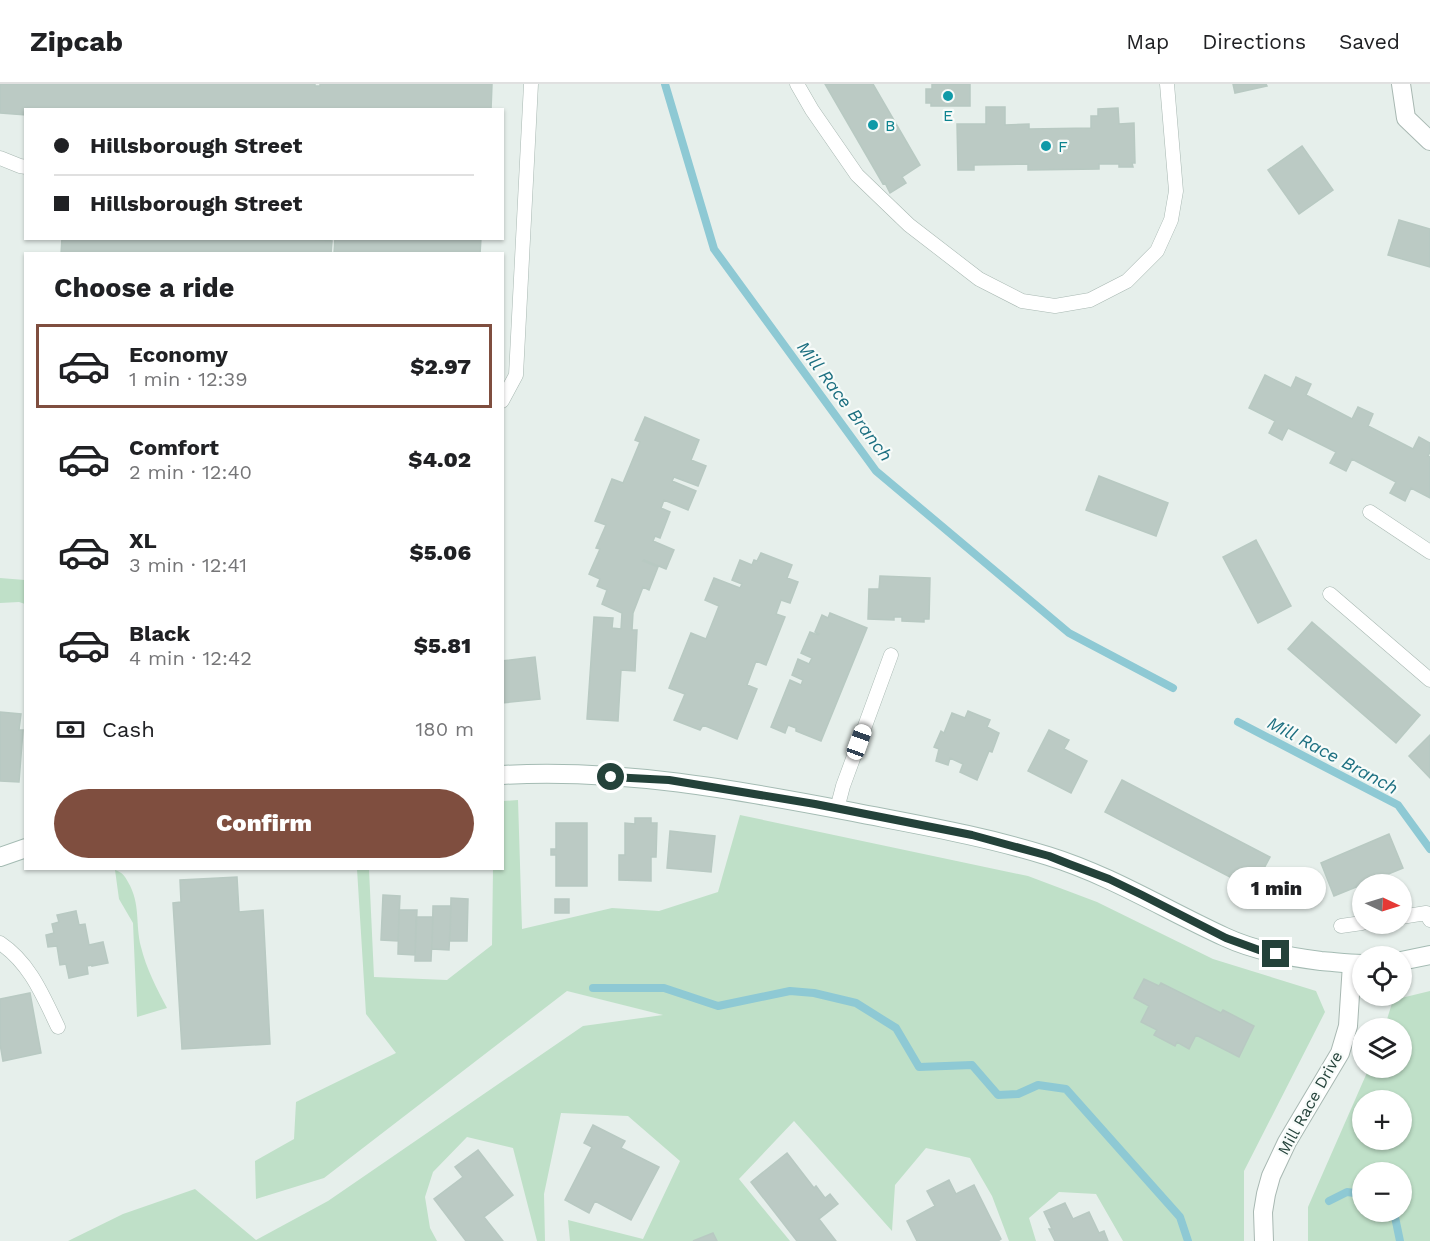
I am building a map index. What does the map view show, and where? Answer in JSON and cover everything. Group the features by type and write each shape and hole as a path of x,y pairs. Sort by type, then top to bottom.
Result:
{"street":[{"path":"1401,84 1406,118 1430,141"},
{"path":"504,775 567,774 669,780 972,835 1049,856 1109,879 1226,938 1259,950 1292,958 1352,964"},
{"path":"0,857 24,849"},
{"path":"1412,959 1430,955"},
{"name":"Mill Race Drive","path":"1264,1241 1263,1212 1271,1176 1287,1142 1340,1053 1348,1026 1352,998"}],"lane":[{"path":"504,397 516,375 531,84"},
{"path":"797,84 812,111 857,175 909,225 979,279 1022,301 1055,306 1090,300 1109,291 1127,281 1157,251 1171,220 1176,191 1167,84"},
{"path":"0,158 24,166"},
{"path":"1370,512 1430,552"},
{"path":"1330,594 1430,680"},
{"path":"837,809 843,786 891,655"},
{"path":"1412,915 1426,913 1430,920"},
{"path":"1341,926 1352,924"},
{"path":"0,943 18,958 38,985 58,1027"}],"green space":[{"path":"0,578 24,580 24,604 0,603"},
{"path":"518,800 522,929 612,908 659,911 718,892 740,815 1028,876 1097,902 1213,959 1316,991 1325,1012 1244,1171 1244,1241 1123,1241 1096,1194 1059,1192 1029,1218 1036,1241 1009,1241 992,1196 970,1158 926,1148 895,1185 892,1231 794,1121 739,1179 790,1241 570,1241 568,1220 643,1239 680,1161 628,1116 561,1113 544,1194 545,1241 537,1241 513,1148 467,1137 433,1172 425,1197 430,1228 437,1241 68,1241 123,1214 195,1189 256,1240 328,1201 583,1026 663,1015 567,991 324,1178 256,1199 255,1161 294,1139 296,1102 396,1053 366,1014 357,870 369,870 374,977 447,980 492,945 493,870 504,870 504,801"},
{"path":"115,870 124,876 132,890 143,955 167,1008 137,1017 133,923 119,899"},
{"path":"1430,991 1430,1241 1308,1241 1308,1207 1352,1107 1352,1150 1412,1150 1412,1090 1359,1090 1365,1078 1412,1078 1412,1018 1387,1018 1391,1006 1412,1006 1412,995"}],"building":[{"path":"0,84 315,84 315,86 320,86 320,84 492,84 491,108 24,108 24,115 0,113"},
{"name":"B","path":"825,84 873,84 920,165 902,177 906,183 890,193"},
{"name":"E","path":"932,84 970,84 970,106 931,106 931,103 926,103 926,89 932,89"},
{"path":"1233,84 1266,84 1267,86 1235,93"},
{"name":"F","path":"986,107 1005,107 1005,125 1029,124 1029,129 1091,128 1091,116 1098,116 1098,109 1118,108 1119,124 1134,123 1135,163 1132,163 1133,167 1099,164 1099,169 1028,170 1028,164 974,165 974,170 958,170 957,124 986,124"},
{"path":"1302,146 1333,190 1299,214 1268,170"},
{"path":"1399,220 1430,229 1430,267 1388,255"},
{"path":"62,240 332,241 331,252 61,252"},
{"path":"335,240 481,240 480,252 334,252"},
{"path":"1265,375 1291,388 1296,377 1311,384 1306,395 1352,419 1358,407 1373,414 1368,426 1413,449 1419,437 1430,443 1428,456 1430,457 1430,498 1411,488 1405,501 1390,493 1396,482 1352,459 1346,471 1330,463 1336,452 1288,428 1282,440 1269,433 1275,421 1249,408"},
{"path":"645,417 699,440 691,460 706,466 698,486 674,477 672,481 696,491 688,510 664,500 661,508 670,512 660,538 655,536 653,541 674,550 666,569 643,561 658,567 649,590 643,587 633,613 632,630 637,630 635,671 621,670 618,721 587,719 594,617 613,618 612,628 621,629 622,613 602,604 607,590 597,586 600,579 589,574 600,549 596,548 606,525 595,521 612,479 623,483 640,442 635,440"},
{"path":"1099,476 1168,503 1156,536 1086,510"},
{"path":"1256,540 1291,606 1258,623 1223,557"},
{"path":"761,553 792,565 787,578 798,582 790,603 781,600 776,614 785,617 766,665 756,661 747,685 757,689 737,739 703,725 700,730 674,720 685,694 669,688 691,633 706,639 719,606 705,600 714,578 740,588 742,584 732,580 740,560 752,565"},
{"path":"880,576 930,578 929,619 924,619 924,622 902,621 902,617 894,617 894,620 868,619 869,589 879,589"},
{"path":"830,613 867,628 821,741 796,731 796,728 788,725 785,733 771,727 790,680 801,685 803,680 792,675 798,659 809,664 812,658 801,653 810,632 818,635 815,632 822,615 828,618"},
{"path":"1312,622 1420,715 1396,743 1288,649"},
{"path":"535,657 540,699 504,703 504,661"},
{"path":"968,711 990,720 987,727 999,733 977,780 960,772 963,764 950,758 948,765 936,761 939,749 934,747 941,731 944,733 952,713 965,718"},
{"path":"0,712 21,714 19,730 23,730 19,782 0,781"},
{"path":"1049,730 1069,740 1064,749 1087,761 1071,793 1028,771"},
{"path":"1430,735 1430,778 1409,756"},
{"path":"1122,780 1270,857 1253,889 1105,812"},
{"path":"635,818 651,818 651,823 657,823 656,857 651,857 651,881 619,880 619,855 625,855 625,823 635,824"},
{"path":"556,823 587,823 587,886 556,886 556,855 551,855 551,849 556,849"},
{"path":"670,831 715,836 711,872 667,868"},
{"path":"1389,834 1403,868 1388,874 1352,874 1352,889 1334,896 1321,863"},
{"path":"237,877 239,912 263,910 270,1044 182,1049 173,903 181,902 180,880"},
{"path":"383,895 400,896 398,941 381,940"},
{"path":"451,898 468,899 467,941 450,941"},
{"path":"555,899 569,899 569,913 555,913"},
{"path":"433,906 451,906 449,950 432,949"},
{"path":"399,910 417,910 415,955 398,954"},
{"path":"76,911 79,925 85,924 89,945 103,942 108,963 87,966 88,974 69,978 66,964 60,965 57,946 48,947 46,935 54,933 52,924 59,922 57,915"},
{"path":"416,917 433,917 431,961 415,961"},
{"path":"1144,979 1159,986 1161,983 1221,1013 1223,1010 1254,1026 1239,1057 1196,1035 1189,1049 1177,1042 1175,1046 1154,1035 1157,1030 1141,1022 1149,1006 1134,998"},
{"path":"30,993 41,1053 3,1061 0,1044 0,999"},
{"path":"593,1125 625,1141 621,1148 659,1167 631,1220 595,1201 589,1213 565,1200 592,1147 584,1143"},
{"path":"478,1150 513,1195 484,1217 503,1241 466,1241 434,1199 463,1177 455,1167"},
{"path":"787,1153 814,1188 816,1186 825,1198 830,1194 838,1204 819,1219 836,1241 797,1241 751,1182"},
{"path":"949,1180 956,1194 974,1185 1001,1239 998,1241 917,1241 907,1221 935,1206 927,1191"},
{"path":"1065,1203 1073,1219 1089,1212 1099,1233 1104,1231 1108,1241 1055,1241 1044,1212"},
{"path":"713,1233 717,1241 693,1241"}],"waterway":[{"name":"Mill Race Branch","path":"665,84 714,249 876,471 1069,633 1173,688"},
{"name":"Mill Race Branch","path":"1238,722 1398,805 1430,849"},
{"path":"593,988 664,988 718,1006 790,991 814,993 856,1003 896,1028 919,1067 972,1065 998,1095 1018,1094 1038,1085 1066,1089 1180,1217 1188,1241"},
{"path":"1329,1201 1347,1192 1352,1193"},
{"path":"1396,1222 1400,1241"}],"place":[{"name":"E","path":"948,96"},
{"name":"B","path":"873,125"},
{"name":"F","path":"1046,146"}],"route":[{"path":"611,777 669,780 815,804 972,835 1049,856 1109,879 1226,938 1276,954"}]}
